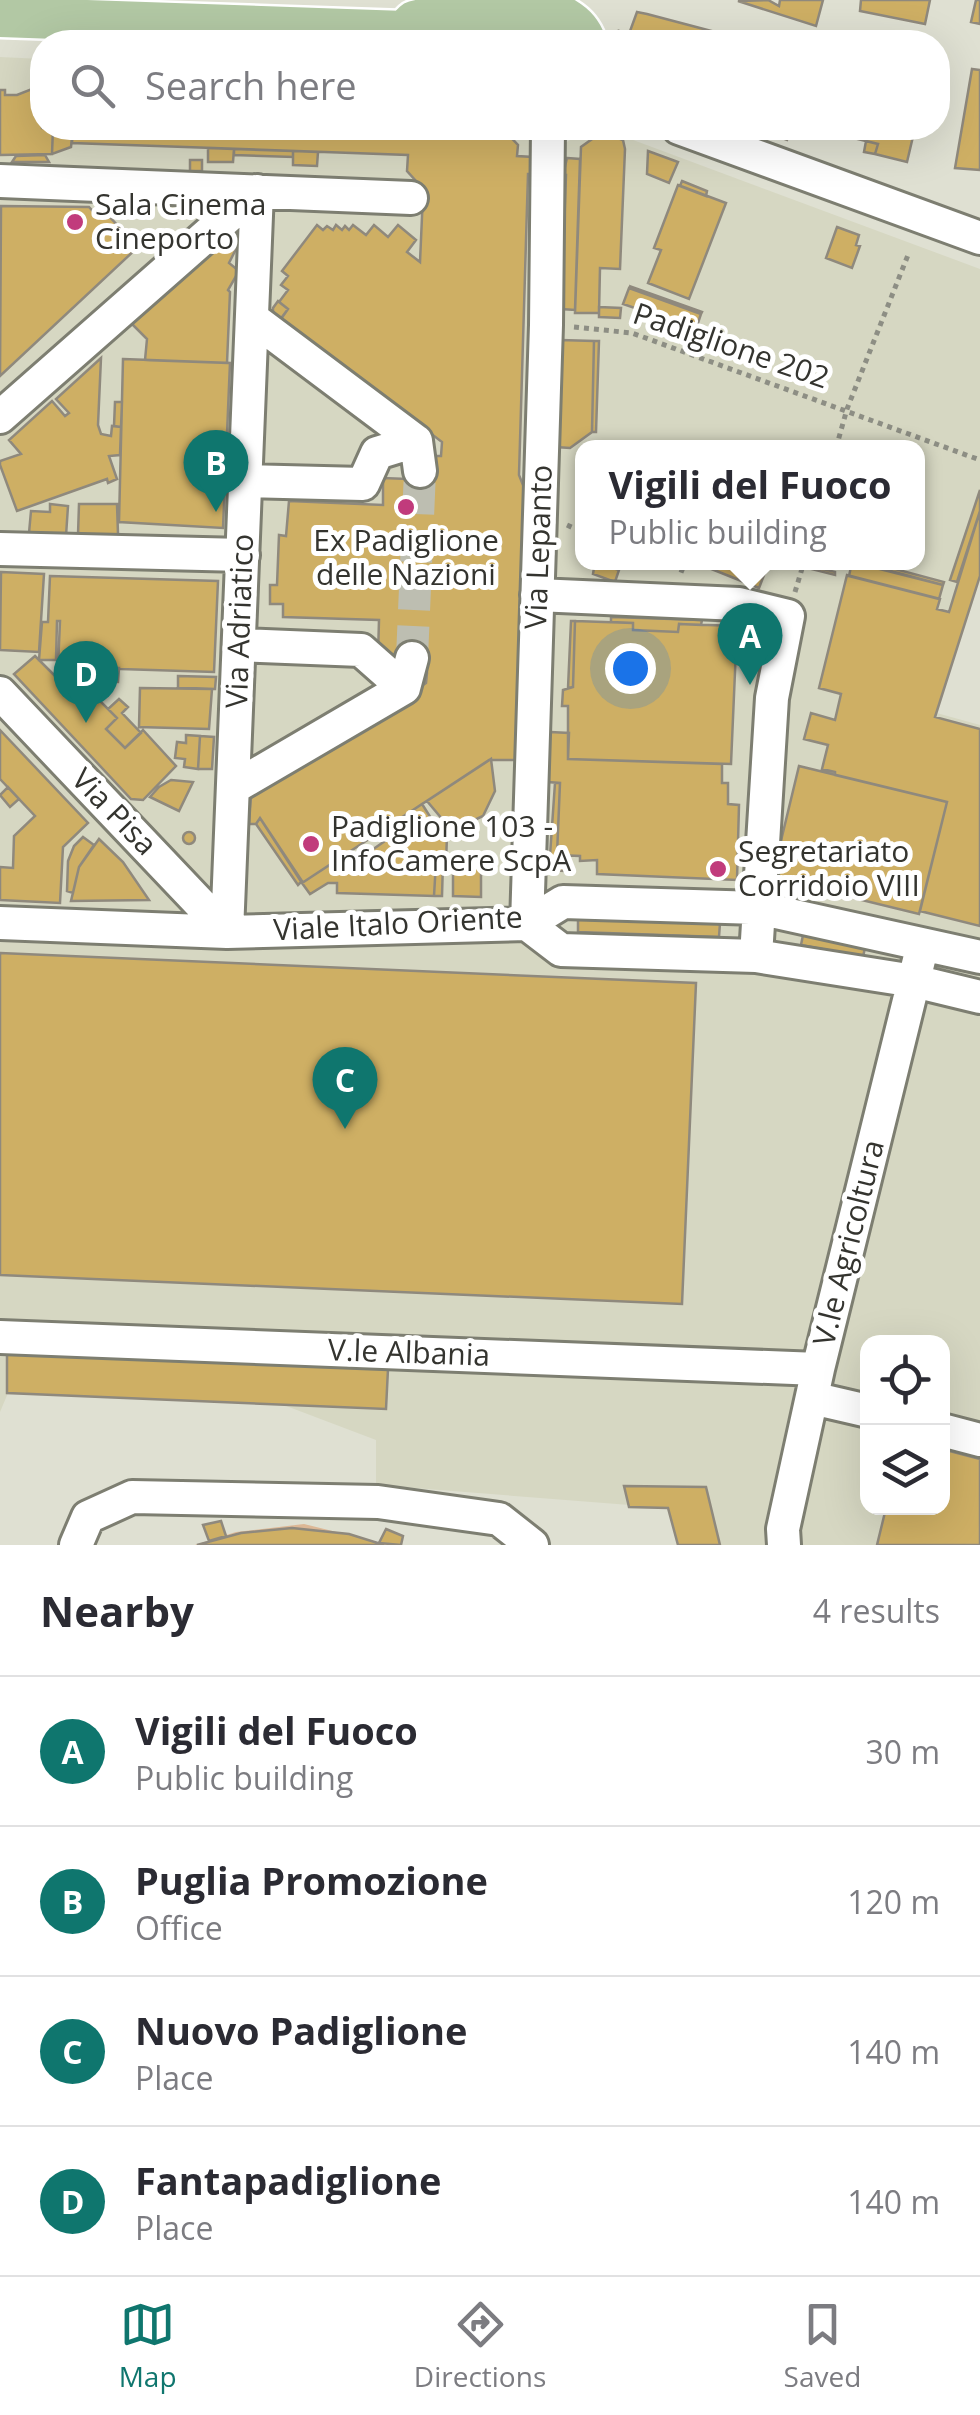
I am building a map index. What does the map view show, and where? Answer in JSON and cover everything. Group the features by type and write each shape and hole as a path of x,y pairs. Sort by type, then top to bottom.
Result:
{"main road":[{"path":"410,30 414,21 426,18 511,14 542,0 559,5 574,16 580,30"},
{"path":"0,17 265,30"}],"street":[{"name":"Via Lepanto","path":"526,924 546,325 548,140"},
{"path":"712,140 980,238"},
{"path":"0,181 410,198"},
{"path":"0,416 258,192"},
{"name":"Via Adriatico","path":"227,932 258,192"},
{"path":"246,480 363,484 377,453 418,456 252,318"},
{"path":"0,549 242,555"},
{"path":"537,595 740,604 788,616 772,698 756,956"},
{"path":"233,788 408,673 361,650 239,645"},
{"name":"Via Pisa","path":"0,694 227,932"},
{"name":"Viale Italo Oriente","path":"0,922 227,932 526,924 563,902 758,908 980,956"},
{"name":"Viale Italo Oriente","path":"526,924 561,950 756,956 914,981 980,997"},
{"name":"V.le Agricoltura","path":"784,1545 784,1529 815,1384 923,942"},
{"name":"V.le Albania","path":"0,1337 815,1384 860,1408"},
{"path":"950,1432 980,1440"},
{"path":"76,1545 88,1517 132,1496 378,1502 499,1519 532,1545"}],"path":[{"name":"Padiglione 202","path":"838,440 846,409 908,255"},
{"name":"Padiglione 202","path":"600,328 632,333 980,460"}],"shaded area":[{"path":"0,57 30,58 30,140 533,140 537,144 562,145 570,140 633,140 980,269 980,572 933,712 980,725 980,1545 678,1545 668,1508 376,1485 376,1440 281,1404 8,1393 0,1412"},
{"path":"304,1524 389,1545 195,1545 236,1532"}],"building":[{"path":"768,0 779,6 780,0 823,0 816,26 738,1"},
{"path":"861,0 930,0 925,24 860,11"},
{"path":"976,0 980,0 980,24 971,22"},
{"path":"637,12 707,30 630,30"},
{"path":"972,69 980,70 980,170 955,168"},
{"path":"0,90 5,90 5,95 30,90 30,140 53,140 52,154 0,155"},
{"path":"53,140 72,140 71,147 52,154"},
{"name":"Ex Padiglione delle Nazioni","path":"513,140 518,145 517,156 533,157 532,174 528,174 519,475 525,490 517,760 489,760 302,883 260,818 256,824 249,824 251,796 426,683 427,673 426,658 378,656 379,620 283,617 283,604 270,604 270,585 277,585 279,535 286,536 289,501 383,505 383,478 408,479 432,456 441,456 442,442 281,319 288,309 279,302 288,290 281,285 288,276 282,271 317,225 323,230 327,226 333,230 336,225 349,230 353,225 366,235 374,225 388,237 398,225 416,240 407,252 420,262 426,192 407,171 408,155 72,143"},
{"path":"591,140 623,140 625,149 620,269 600,268 599,313 575,313 581,147"},
{"path":"862,140 912,140 907,162 875,154 878,144"},
{"path":"866,141 878,144 875,154 864,152"},
{"path":"208,148 234,149 233,162 208,162"},
{"path":"234,149 293,151 293,157 234,155"},
{"path":"293,151 318,152 317,166 293,165"},
{"path":"648,151 678,162 669,183 647,174"},
{"path":"45,155 49,162 12,162 16,156"},
{"path":"567,158 580,159 575,310 561,309 563,175"},
{"path":"190,160 202,160 202,171 190,171"},
{"path":"682,181 707,191 706,196 680,186"},
{"path":"678,185 726,203 689,299 648,283 661,250 654,248"},
{"path":"1,206 89,207 98,217 104,211 138,247 0,376"},
{"path":"837,227 859,235 856,245 860,246 852,268 826,258"},
{"path":"225,235 234,240 235,251 229,263 239,271 228,290 227,363 145,360 147,339 131,323 218,248"},
{"path":"629,286 702,312 701,314"},
{"path":"629,288 701,314 696,329 623,304"},
{"path":"278,301 288,309 279,321 273,316"},
{"path":"599,307 621,308 620,318 599,317"},
{"path":"560,340 594,341 592,432 575,440 570,448 556,447"},
{"path":"594,341 599,341 596,432 592,432"},
{"path":"101,358 98,425 101,434 111,436 112,426 121,427 120,455 109,456 117,479 108,483 107,479 17,511 0,465 0,461 21,454 9,440 52,401 65,416 69,413 56,399"},
{"path":"123,359 230,363 223,528 119,522"},
{"path":"115,402 122,402 121,427 114,426"},
{"path":"980,490 980,511 957,582 950,580"},
{"path":"50,504 68,506 66,536 29,533 31,511 50,512"},
{"path":"79,504 117,504 118,534 78,535"},
{"path":"980,511 980,576 935,717 980,729 980,926 920,911 947,802 835,775 822,769 828,745 804,739 811,713 835,720 841,694 819,688 847,575 940,599 937,609 949,612"},
{"path":"594,570 619,570 615,582 593,574"},
{"path":"714,570 766,570 759,588"},
{"path":"850,570 884,570 943,585 939,599 849,576"},
{"path":"887,570 944,582 943,585"},
{"path":"1,572 44,574 39,652 0,650"},
{"path":"50,576 218,581 214,672 58,667 60,621 56,660 39,660 42,622 48,622"},
{"path":"611,617 702,620 701,625 679,624 678,632 633,630 633,623 611,622"},
{"path":"571,621 575,621 573,687 568,688"},
{"path":"575,621 633,623 633,630 678,632 679,624 737,626 731,764 568,759 568,706 562,706 563,690 573,687"},
{"path":"35,656 69,690 83,676 99,693 95,696 117,718 106,729 125,748 143,730 176,766 143,800 131,799 14,674"},
{"path":"97,668 119,668 118,682 97,681"},
{"path":"178,676 216,677 215,689 178,688"},
{"path":"140,688 212,689 209,729 139,727"},
{"path":"119,699 128,707 122,713 141,733 125,748 106,729 117,718 108,709"},
{"path":"0,730 88,823 63,847 60,903 0,900 0,867 13,868 14,836 35,816 0,779"},
{"path":"550,732 569,733 568,759 722,764 722,783 728,783 728,804 739,805 737,880 597,874 597,860 580,861 580,856 557,855 560,783 548,782"},
{"path":"186,735 200,736 198,769 184,767 185,759 175,758 177,742 186,743"},
{"path":"200,736 214,737 212,769 198,769"},
{"path":"491,759 495,791 483,816 466,824 443,820 427,801"},
{"path":"799,766 947,802 919,914 772,878"},
{"path":"171,780 193,782 179,811 150,797"},
{"path":"555,783 560,783 557,855 563,856 564,871 549,870"},
{"path":"8,787 19,799 10,807 0,795"},
{"path":"422,804 431,818 410,831 401,818"},
{"path":"260,818 302,881 298,885 256,824"},
{"path":"189,832 195,838 189,844 183,838"},
{"path":"398,832 447,836 446,862 436,862 434,896 337,893 337,883 328,883 310,894 302,883 328,866 359,866 359,859"},
{"path":"83,837 94,845 79,867 73,893 67,891 68,861"},
{"path":"99,839 123,862 149,900 71,901 79,867"},
{"path":"436,862 443,862 442,896 434,896"},
{"path":"453,867 481,867 481,897 453,896"},
{"path":"578,917 720,923 719,937 578,932"},
{"path":"804,930 866,943 863,957 801,945"},
{"path":"0,953 696,983 682,1304 0,1275"},
{"path":"7,1353 388,1369 386,1409 7,1393"},
{"path":"950,1451 980,1459 980,1545 877,1545 884,1515 950,1515"},
{"path":"624,1486 706,1487 720,1545 678,1545 668,1508 629,1507"},
{"path":"221,1521 226,1536 209,1541 203,1525"},
{"path":"292,1528 349,1534 384,1545 197,1545 241,1533"},
{"path":"386,1529 403,1536 401,1545 379,1543"}],"tunnel":[{"path":"412,658 420,471"}],"place":[{"name":"Sala Cinema Cineporto","path":"75,222"},
{"name":"Ex Padiglione delle Nazioni","path":"406,507"},
{"name":"Puglia Promozione","path":"216,512"},
{"name":"Vigili del Fuoco","path":"750,685"},
{"name":"Fantapadiglione","path":"86,723"},
{"name":"Padiglione 103 - InfoCamere ScpA","path":"311,844"},
{"name":"Segretariato Corridoio VIII","path":"718,869"},
{"name":"Nuovo Padiglione","path":"345,1129"}]}
